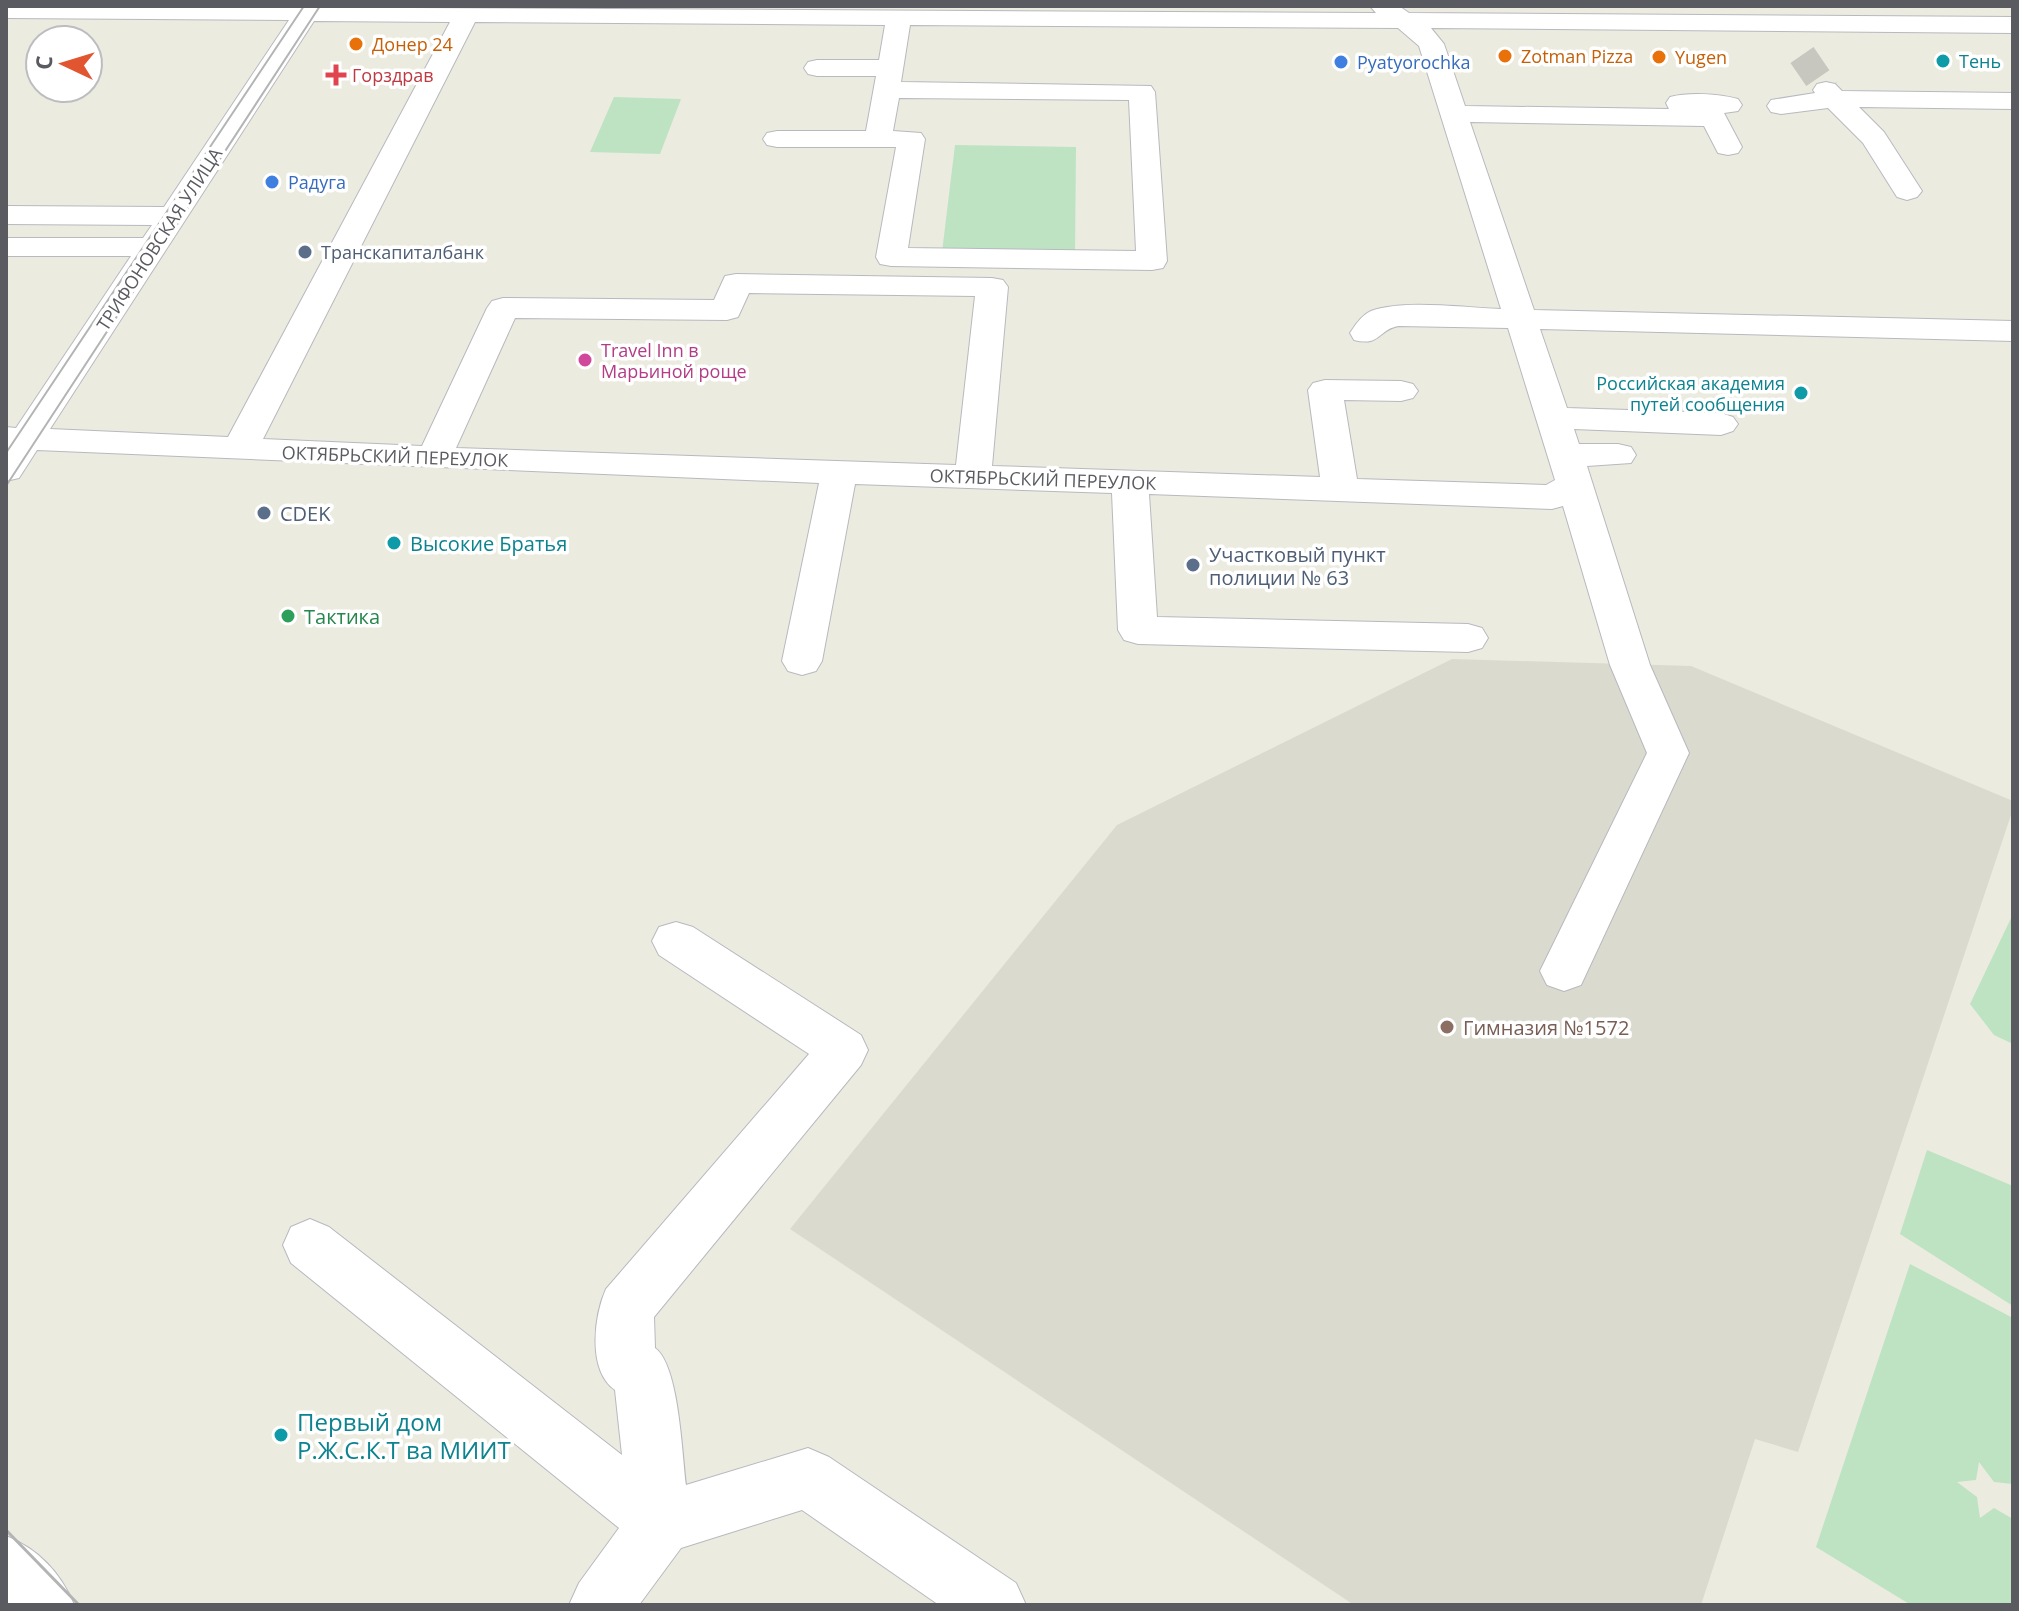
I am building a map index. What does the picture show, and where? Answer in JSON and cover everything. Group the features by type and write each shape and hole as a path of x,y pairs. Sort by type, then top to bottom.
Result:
{"street":[{"path":"1993,6 2012,25"},
{"path":"6,11 309,10 466,14 752,11 899,17 1392,13 1787,33 1961,15 2012,25"},
{"name":"ТРИФОНОВСКАЯ УЛИЦА","path":"6,470 17,438 154,247 309,10"},
{"path":"1392,13 1431,44 1630,665 1668,753 1564,971"},
{"path":"240,449 466,14"},
{"path":"878,139 899,17"},
{"path":"777,139 911,139 891,257 1152,261 1142,92 888,79 817,68"},
{"path":"1781,106 1830,94 2009,107"},
{"path":"1830,94 1874,138 1907,191"},
{"path":"1676,125 1680,103 1728,105"},
{"path":"1458,126 1676,125 1714,118 1728,147"},
{"path":"1458,126 1512,139"},
{"path":"6,215 174,216"},
{"path":"6,247 154,247"},
{"path":"434,458 503,308 727,310 736,283 992,287 973,476"},
{"path":"1516,305 1569,291"},
{"path":"1366,333 1379,319 1516,305 2013,331"},
{"path":"1340,488 1325,390 1401,391"},
{"path":"1552,418 1721,424"},
{"name":"ОКТЯБРЬСКИЙ ПЕРЕУЛОК","path":"17,438 434,458 823,461 973,476 1552,497 1570,470 1618,455"},
{"path":"802,661 823,461"},
{"path":"1130,481 1138,630 1468,638"},
{"path":"661,1523 642,1374 626,1363 626,1308 843,1050 676,941"},
{"path":"310,1245 661,1523"},
{"path":"601,1605 661,1523 808,1478 994,1605"},
{"path":"6,1567 42,1605"}],"shaded area":[{"name":"Гимназия №1572","path":"1452,659 1691,666 2013,801 2013,809 1798,1452 1755,1439 1701,1605 1354,1605 790,1229 1117,825"}],"green space":[{"path":"614,97 681,99 660,154 590,152"},
{"path":"955,145 1076,147 1075,254 942,252"},
{"path":"2013,914 2013,1044 1994,1035 1970,1004"},
{"path":"1927,1150 2013,1186 2013,1306 1900,1234"},
{"path":"1910,1264 2013,1318 2013,1484 1994,1482 1979,1462 1976,1480 1957,1482 1977,1497 1980,1518 1994,1508 2013,1519 2013,1605 1911,1605 1816,1547"}],"tunnel":[{"path":"1802,55 1826,90"}],"tram line":[{"path":"6,453 304,6"},
{"path":"6,486 320,6"},
{"path":"6,1530 79,1605"}],"place":[{"name":"Донер 24","path":"356,44"},
{"name":"Zotman Pizza","path":"1505,56"},
{"name":"Yugen","path":"1659,57"},
{"name":"Тень","path":"1943,61"},
{"name":"Pyatyorochka","path":"1341,62"},
{"name":"Горздрав","path":"336,75"},
{"name":"Радуга","path":"272,182"},
{"name":"Транскапиталбанк","path":"305,252"},
{"name":"Travel Inn в Марьиной роще","path":"585,360"},
{"name":"Российская академия путей сообщения","path":"1801,393"},
{"name":"CDEK","path":"264,513"},
{"name":"Высокие Братья","path":"394,543"},
{"name":"Участковый пункт полиции № 63","path":"1193,565"},
{"name":"Тактика","path":"288,616"},
{"name":"Гимназия №1572","path":"1447,1027"},
{"name":"Первый дом Р.Ж.С.К.Т ва МИИТ","path":"281,1435"}]}
